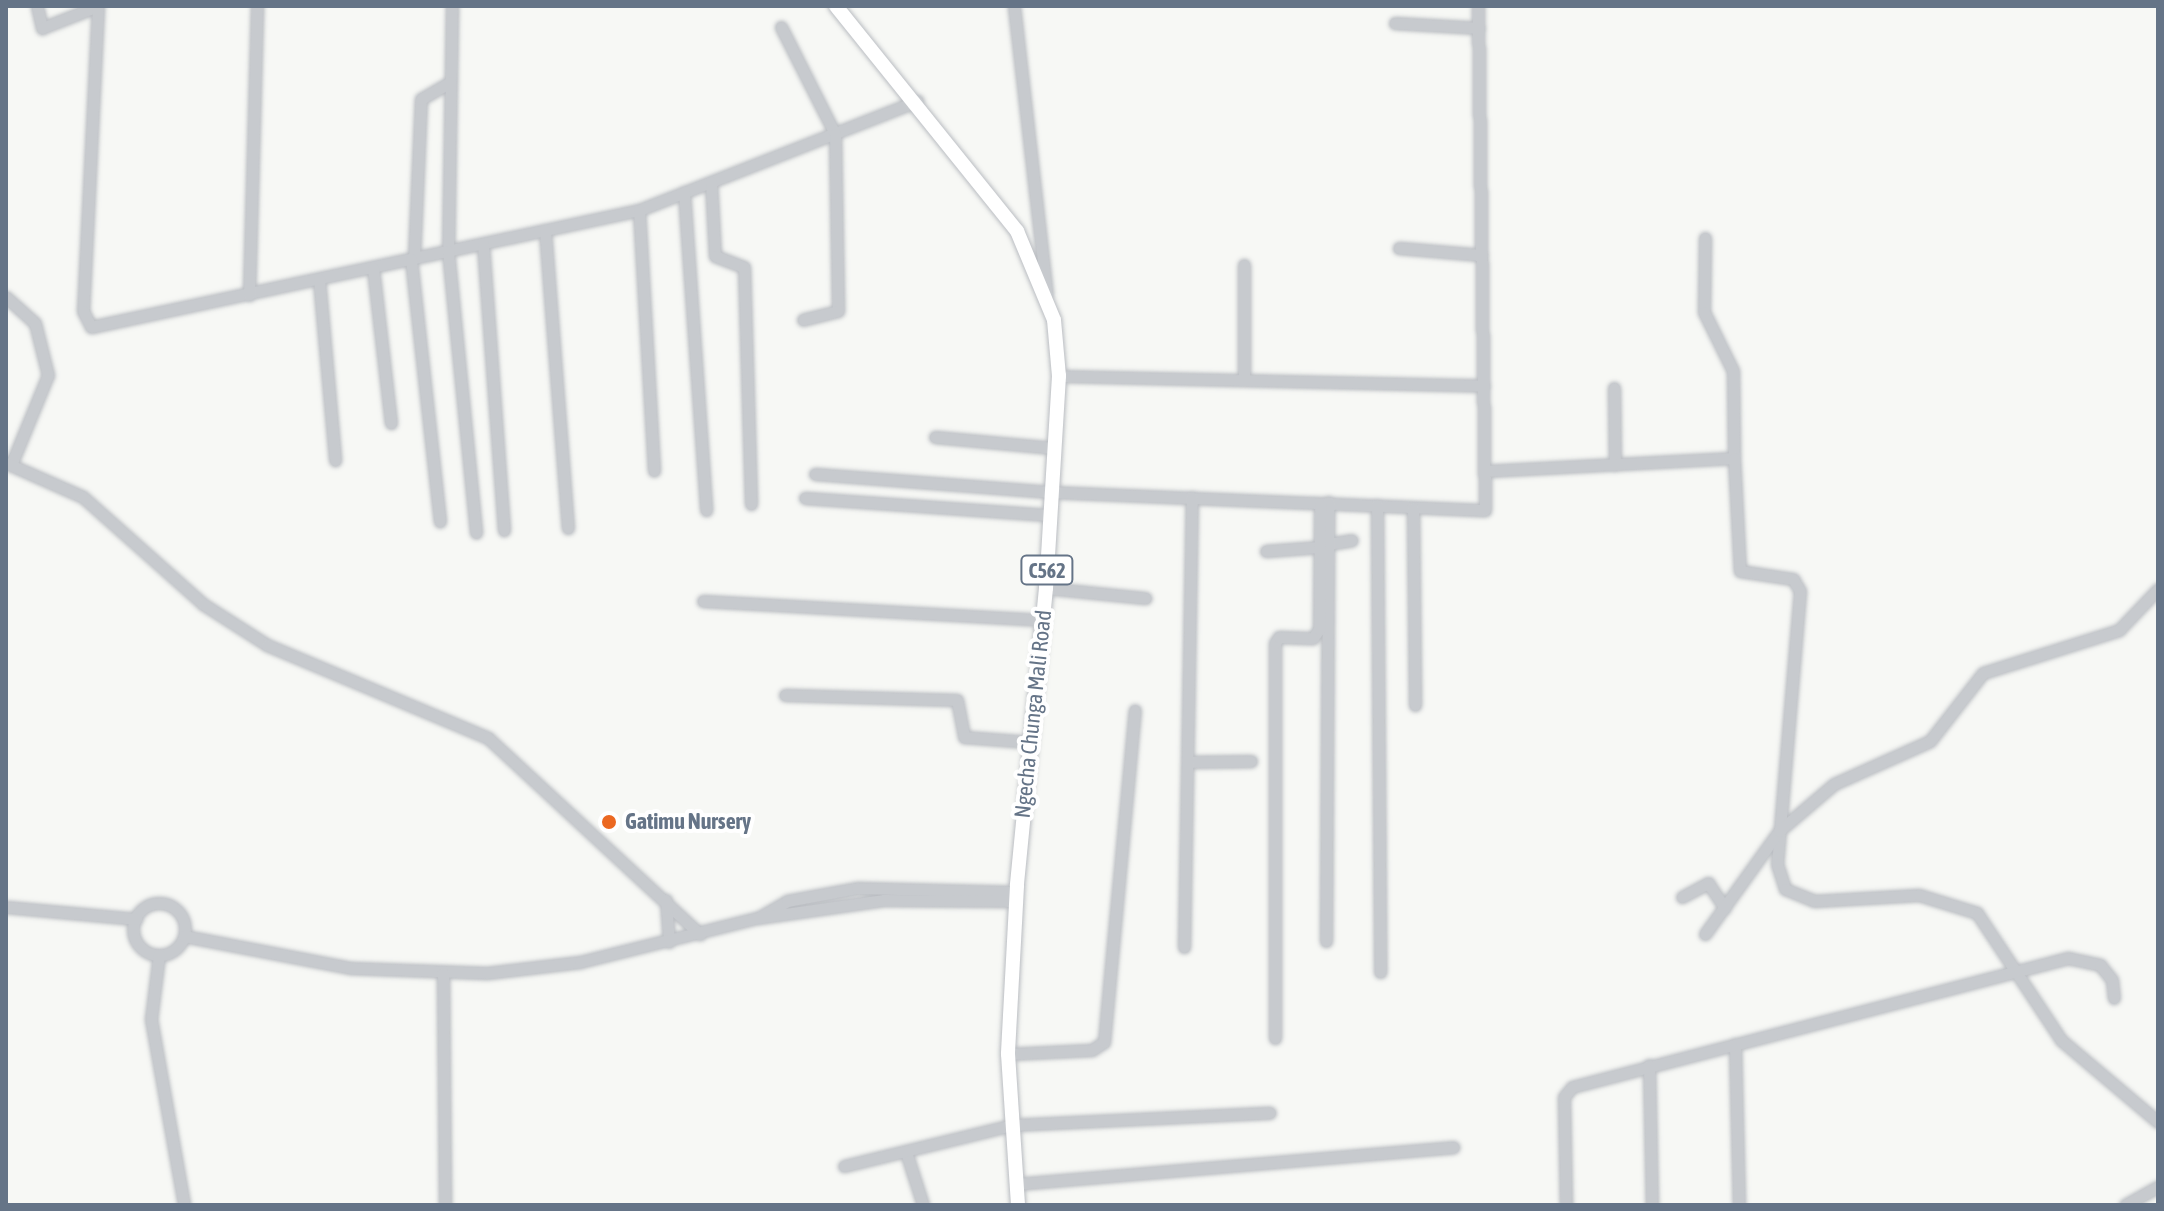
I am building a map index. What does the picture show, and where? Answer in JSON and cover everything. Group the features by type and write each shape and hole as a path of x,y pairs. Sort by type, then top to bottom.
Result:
{"main road":[{"name":"Ngecha Chunga Mali Road","path":"836,6 917,101 1017,231 1047,295 1059,376 1048,515 1046,588 1040,620 1016,897 1008,1054 1018,1205"}],"street":[{"path":"37,6 42,28 95,7 84,319 99,326 639,210 917,101"},
{"path":"249,295 257,6"},
{"path":"452,6 448,251 476,533"},
{"path":"1014,6 1047,295"},
{"path":"815,474 1050,492 1482,511 1486,471 1478,6"},
{"path":"1395,23 1479,28"},
{"path":"781,27 835,134 838,311 803,320"},
{"path":"440,521 413,258 421,99 450,82"},
{"path":"711,182 715,256 744,267 751,504"},
{"path":"684,192 706,510"},
{"path":"639,210 654,471"},
{"path":"545,230 568,528"},
{"path":"1705,238 1704,312 1733,371 1740,571 1793,579 1800,591 1779,831 1780,882 1794,895 1814,901 1919,895 1953,902 1988,923 2061,1040 2158,1122"},
{"path":"483,244 504,530"},
{"path":"1399,248 1482,255"},
{"path":"1244,265 1244,380"},
{"path":"373,268 391,423"},
{"path":"319,279 335,460"},
{"path":"6,297 35,323 48,375 9,464 83,497 203,604 267,645 488,738 700,934"},
{"path":"1059,376 1484,386"},
{"path":"1614,388 1615,465"},
{"path":"935,437 1053,448"},
{"path":"1486,471 1734,458"},
{"path":"1184,947 1192,497"},
{"path":"805,498 1048,515"},
{"path":"1324,503 1326,941"},
{"path":"1377,505 1380,972"},
{"path":"1413,508 1415,705"},
{"path":"1266,551 1352,540"},
{"path":"1275,1038 1275,643 1279,637 1316,636 1324,545"},
{"path":"1046,588 1145,598"},
{"path":"1705,934 1779,831 1834,784 1930,741 1983,673 2119,630 2158,589"},
{"path":"703,601 1040,620"},
{"path":"785,695 957,700 964,737 1029,742"},
{"path":"1008,1054 1092,1050 1104,1042 1135,710"},
{"path":"1188,762 1251,761"},
{"path":"1682,897 1708,883 1725,908"},
{"path":"184,936 296,960 443,974 566,964 669,942 757,918 787,901 857,888 1016,897"},
{"path":"666,900 669,942"},
{"path":"6,907 136,919"},
{"path":"147,907 172,907 183,919 184,936 175,950 159,955 138,944 136,919 147,907"},
{"path":"159,955 153,1031 184,1205"},
{"path":"1566,1205 1566,1093 1649,1065 2019,975 2068,958 2092,959 2112,980 2114,998"},
{"path":"443,974 445,1205"},
{"path":"1735,1044 1739,1205"},
{"path":"1649,1065 1652,1205"},
{"path":"844,1166 1012,1125 1270,1113"},
{"path":"1016,1184 1453,1147"},
{"path":"906,1152 923,1205"},
{"path":"2125,1205 2158,1187"}],"place":[{"name":"Gatimu Nursery","path":"609,822"}]}
